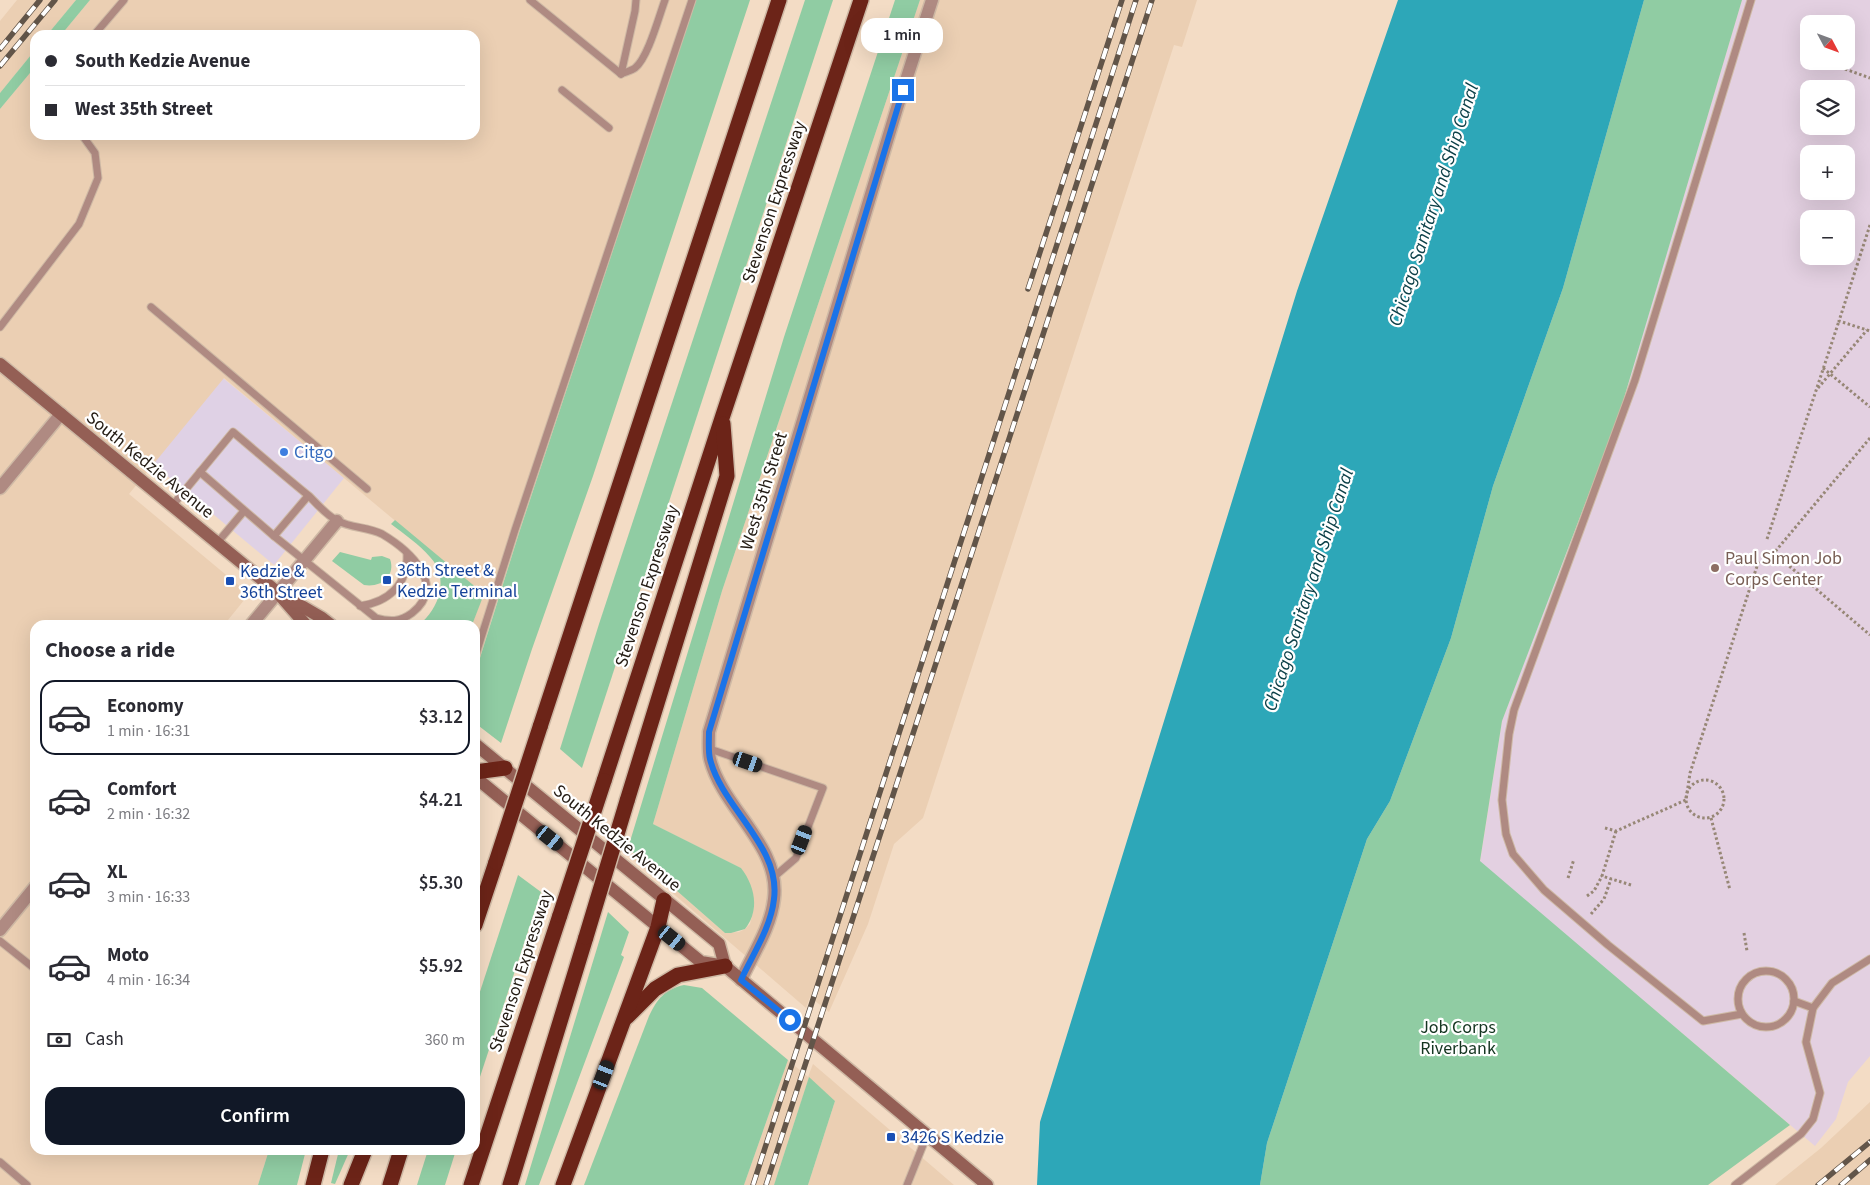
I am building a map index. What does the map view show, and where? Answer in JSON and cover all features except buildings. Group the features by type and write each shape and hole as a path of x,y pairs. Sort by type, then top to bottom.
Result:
{"highway":[{"path":"480,910 779,0"},
{"name":"Stevenson Expressway","path":"471,1185 861,0"},
{"path":"510,1185 727,476 723,415"},
{"path":"480,771 505,768"},
{"path":"480,896 489,883"},
{"path":"563,1185 658,927 664,900"},
{"path":"624,1020 655,989 678,975 725,966"},
{"path":"313,1185 321,1155"},
{"path":"351,1185 363,1155"},
{"path":"390,1185 399,1155"}],"main road":[{"name":"South Kedzie Avenue","path":"0,364 277,592 302,620"},
{"name":"South Kedzie Avenue","path":"277,592 325,620"},
{"name":"South Kedzie Avenue","path":"480,748 719,944 725,966"},
{"path":"480,781 701,962 725,966 987,1185"}],"street":[{"name":"West 35th Street","path":"741,980 769,922 774,898 774,876 768,858 719,781 710,758 709,732 897,108 932,0"},
{"path":"0,488 61,414"},
{"path":"255,620 337,521"},
{"path":"0,930 30,893"}],"lane":[{"path":"98,30 124,0"},
{"path":"530,0 621,74"},
{"path":"621,74 636,0"},
{"path":"621,74 635,68 640,63 650,43 665,0"},
{"path":"480,641 515,530 692,0"},
{"path":"1742,1014 1703,1021 1544,890 1514,854 1506,834 1502,800 1509,734 1514,710 1634,380 1751,0"},
{"path":"562,90 609,128"},
{"path":"0,327 79,224 98,178 95,153 86,140"},
{"path":"151,307 366,489"},
{"path":"172,506 233,432 337,521 381,534 407,554 424,571 426,592 420,606 404,619 400,620"},
{"path":"200,472 244,511 360,606 376,618 389,620"},
{"path":"274,536 308,496"},
{"path":"218,543 244,511"},
{"path":"360,606 375,604 388,596 400,584 407,567 407,554"},
{"path":"710,749 822,788 796,858 774,876"},
{"path":"0,941 30,965"},
{"path":"1735,1185 1801,1134 1813,1119 1820,1093 1806,1042 1813,1008 1832,983 1870,959"},
{"path":"1763,971 1772,972 1788,982 1794,1000 1788,1016 1781,1023 1773,1026 1755,1025 1748,1021 1738,1005 1740,987 1746,979 1763,971"},
{"path":"1794,1000 1813,1008"},
{"path":"907,1185 927,1135"},
{"path":"0,1162 27,1185"}],"path":[{"path":"1845,70 1870,78"},
{"path":"1767,539 1870,225"},
{"path":"1816,390 1869,330 1839,321"},
{"path":"1823,368 1870,407"},
{"path":"1870,438 1774,553 1870,635"},
{"path":"1687,793 1695,782 1708,779 1720,785 1725,797 1724,804 1721,810 1711,818 1705,818 1694,814 1686,800 1687,793 1690,773 1759,560"},
{"path":"1605,828 1616,831 1686,800"},
{"path":"1711,818 1730,890"},
{"path":"1587,896 1594,891 1602,876 1616,831"},
{"path":"1568,878 1574,859"},
{"path":"1602,876 1631,885"},
{"path":"1583,923 1604,899 1610,879"},
{"path":"1744,933 1747,950"}],"shaded area":[{"path":"17,0 76,0 51,30 30,30 30,56 0,93 0,21"},
{"path":"90,0 696,0 519,533 480,658 480,620 474,620 483,594 224,378 129,494 249,594 228,620 30,620 30,1155 267,1155 258,1185 0,1185 0,109 30,73 30,140 480,140 480,30 65,30"},
{"path":"920,0 1197,0 1182,47 1174,45 923,818 894,844 868,924 829,1012 810,997 806,1008 626,853 628,848 725,933 739,932 750,924 754,907 741,868 653,824 722,591"},
{"name":"Paul Simon Job Corps Center","path":"1742,0 1870,0 1870,1056 1848,1082 1836,1119 1815,1146 1480,862 1502,721 1619,415"},
{"path":"223,378 344,478 274,565 153,464"},
{"path":"788,1060 808,1077 813,1064 954,1185 808,1185 835,1101 809,1078 774,1185 744,1185"},
{"path":"1870,1102 1870,1185 1775,1185 1821,1148"}],"green space":[{"path":"76,0 90,0 65,30 51,30"},
{"path":"696,0 750,0 593,476 501,743 480,727 480,658 519,533"},
{"path":"805,0 833,0 582,768 560,749 599,624"},
{"path":"895,0 920,0 722,591 653,824 741,868 746,875 754,898 753,914 745,929 725,933 628,848 784,337"},
{"name":"Job Corps Riverbank","path":"1644,0 1742,0 1619,415 1502,721 1480,861 1790,1125 1708,1185 1260,1185 1267,1143 1367,839 1390,801 1451,638 1493,486 1563,288"},
{"path":"30,56 30,73 0,109 0,93"},
{"path":"395,520 484,594 474,620 424,620 437,602 441,584 440,574 426,552 391,524"},
{"path":"340,552 371,560 372,557 382,556 390,559 391,571 386,580 381,583 364,585 332,561"},
{"path":"518,875 541,892 480,1077 480,992"},
{"path":"608,912 629,932 621,955 624,957 539,1185 525,1185"},
{"path":"684,985 702,988 788,1060 744,1185 584,1185 652,1010 667,992"},
{"path":"809,1077 835,1101 808,1185 774,1185"},
{"path":"267,1155 305,1155 297,1185 258,1185"},
{"path":"338,1155 348,1155 335,1184 331,1183"},
{"path":"426,1155 454,1155 445,1185 417,1185"}],"water":[{"name":"Chicago Sanitary and Ship Canal","path":"1398,0 1644,0 1563,288 1493,486 1451,638 1390,801 1367,839 1267,1143 1260,1185 1037,1185 1040,1122 1297,291"}],"railway":[{"path":"0,49 40,0"},
{"path":"0,66 55,0"},
{"path":"1028,289 1122,0"},
{"path":"753,1185 1136,0"},
{"path":"766,1185 1152,0"},
{"path":"1818,1185 1870,1142"},
{"path":"1841,1185 1870,1160"}],"place":[{"name":"Citgo","path":"284,452"},
{"name":"Paul Simon Job Corps Center","path":"1715,568"},
{"name":"36th Street & Kedzie Terminal","path":"387,580"},
{"name":"Kedzie & 36th Street","path":"230,581"},
{"name":"3426 S Kedzie","path":"891,1137"}],"route":[{"path":"790,1020 741,980 769,922 774,898 774,876 768,858 719,781 710,758 709,732 903,90"}]}
